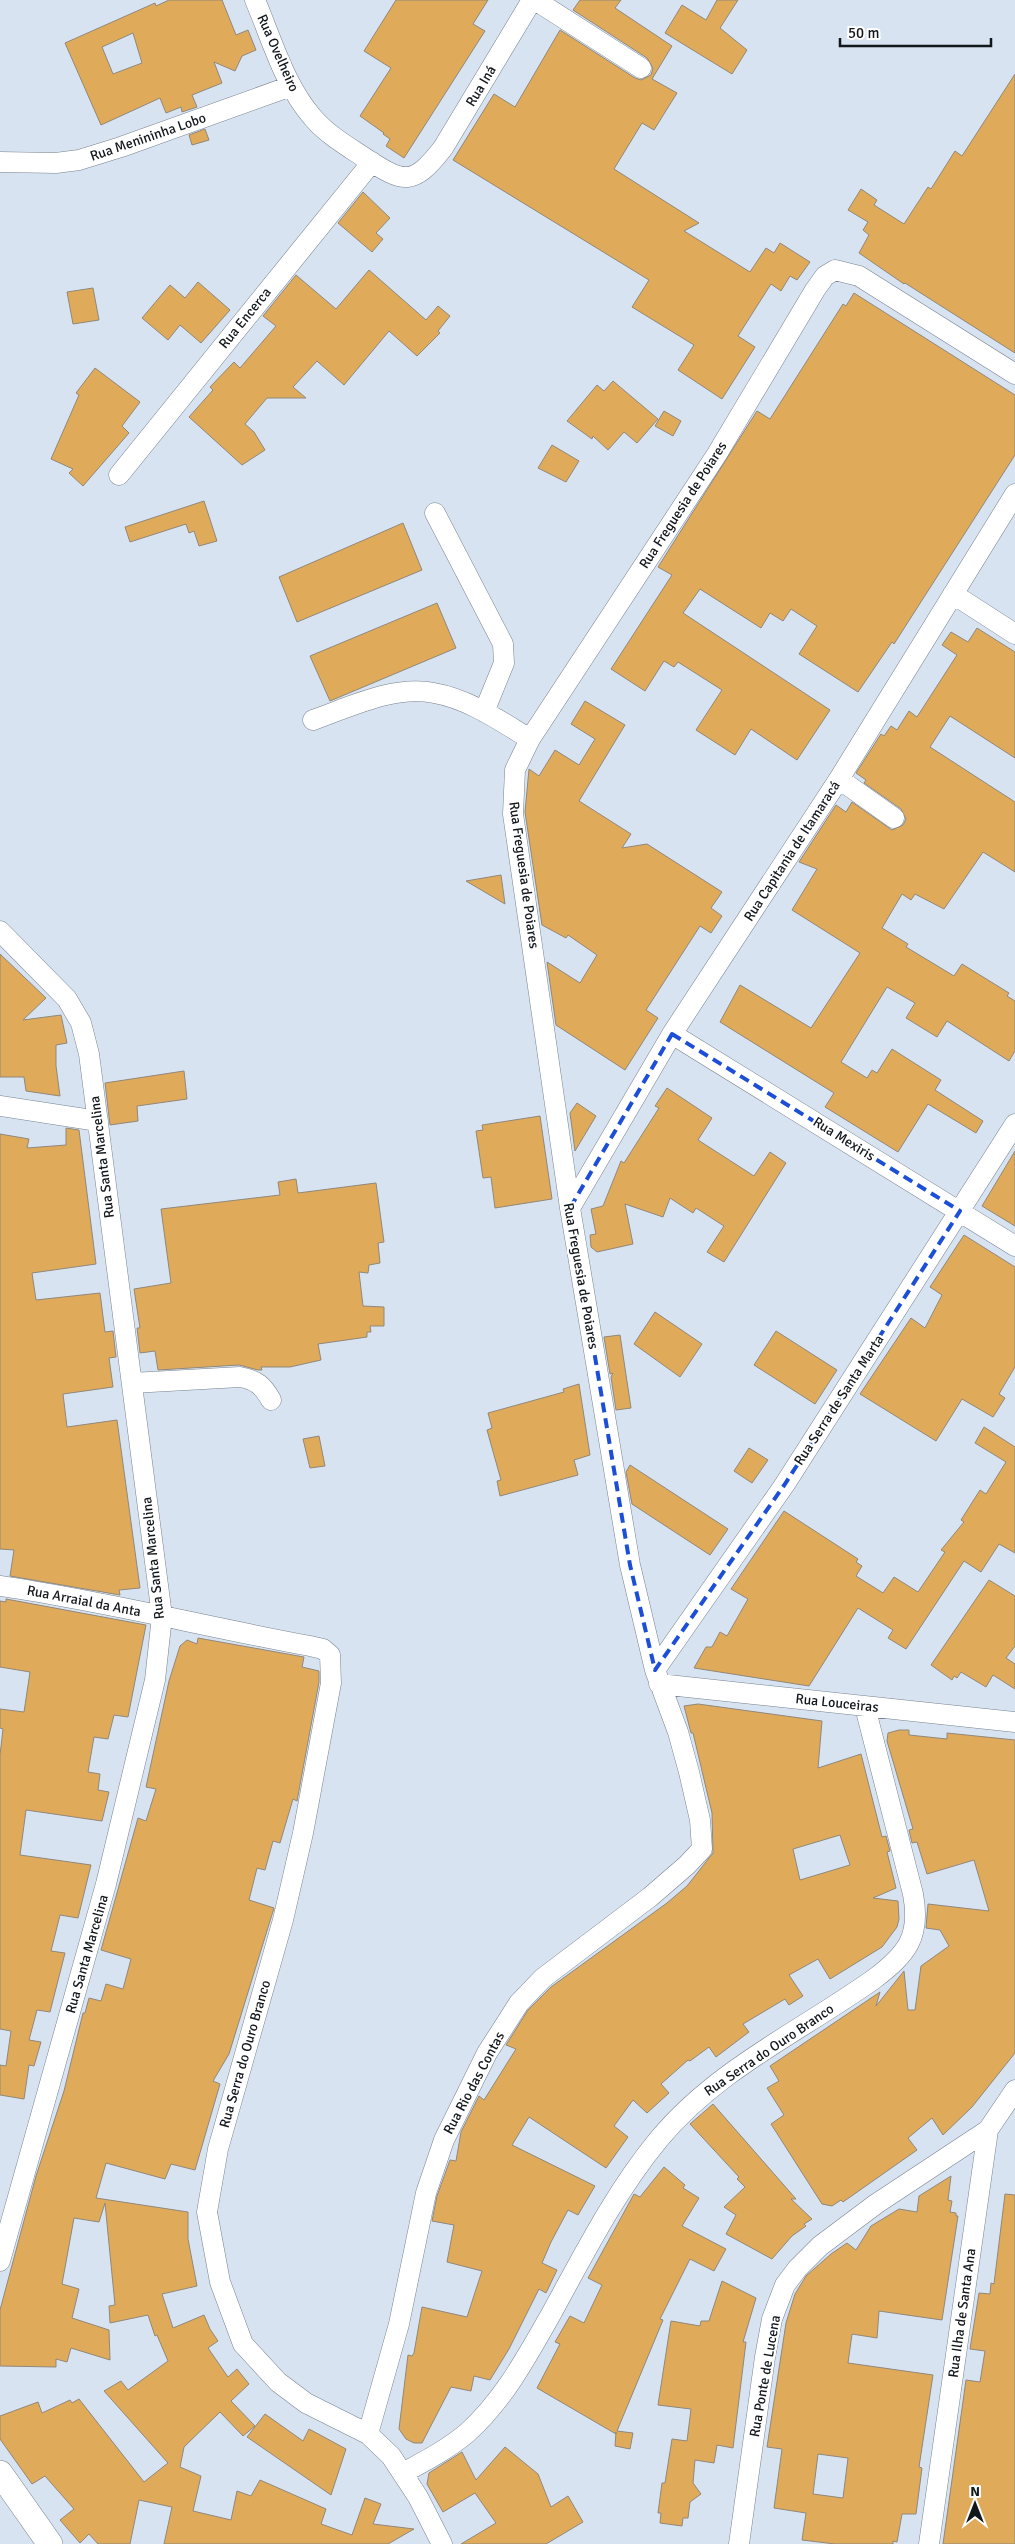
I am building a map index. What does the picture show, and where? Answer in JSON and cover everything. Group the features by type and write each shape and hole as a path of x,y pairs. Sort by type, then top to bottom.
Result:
{"street":[{"name":"Rua Ovelheiro","path":"255,0 291,86 314,119 332,136 399,177 412,178 425,170"},
{"path":"534,0 641,68"},
{"name":"Rua Iná","path":"425,170 443,148 534,0"},
{"name":"Rua Menininha Lobo","path":"0,162 56,163 79,160 121,147 291,86"},
{"name":"Rua Encerca","path":"119,475 372,162"},
{"name":"Rua Freguesia de Poiares","path":"657,1677 630,1566 570,1208 513,814 515,770 530,739 717,454 825,276 835,270 859,276 1015,374"},
{"name":"Rua Capitania de Itamaracá","path":"570,1208 672,1034 839,779 1015,494"},
{"path":"435,513 503,644 504,663 484,712"},
{"path":"953,594 1015,634"},
{"path":"313,720 384,696 411,692 434,692 484,712 530,739"},
{"path":"839,779 894,818"},
{"name":"Rua Santa Marcelina","path":"0,931 67,999 81,1023 89,1054 162,1616 156,1680 106,1884 0,2261"},
{"name":"Rua Mexiris","path":"672,1034 1015,1246"},
{"path":"0,1106 98,1121"},
{"name":"Rua Serra de Santa Marta","path":"657,1677 790,1476 1015,1124"},
{"path":"132,1383 240,1376 252,1379 262,1386 271,1400"},
{"name":"Rua Arraial da Anta","path":"0,1586 104,1603 286,1642"},
{"name":"Rua Serra do Ouro Branco","path":"286,1642 322,1649 330,1655 331,1683 318,1759 283,1920 218,2149 207,2212 220,2282 243,2344 278,2382 306,2403 368,2434"},
{"name":"Rua Louceiras","path":"657,1677 865,1706 1015,1722"},
{"name":"Rua Rio das Contas","path":"368,2434 399,2324 426,2193 444,2140 487,2053 519,2003 543,1978 650,1897 687,1865 702,1848 700,1820 689,1772 678,1732 657,1677"},
{"name":"Rua Serra do Ouro Branco","path":"403,2473 433,2457 467,2433 513,2380 604,2219 630,2178 658,2139 688,2107 719,2080 891,1966 914,1935 915,1908 865,1706"},
{"name":"Rua Ilha de Santa Ana","path":"929,2544 988,2130 1015,2090"},
{"name":"Rua Ponte de Lucena","path":"739,2544 765,2357 772,2319 785,2285 796,2269 827,2241 876,2204 988,2130"},
{"path":"368,2434 391,2456 403,2473 418,2497 442,2544"},
{"path":"0,2473 50,2544"}],"highlighted area":[{"path":"672,1034 960,1211 785,1484 655,1670 630,1565 570,1208"}],"building":[{"path":"169,0 222,0 236,35 248,30 256,50 242,56 235,71 214,62 222,83 192,95 197,107 182,112 181,107 166,113 160,98 101,125 65,43 155,3 156,6","holes":["133,33 142,63 113,74 102,47"]},
{"path":"396,0 488,0 473,24 485,31 404,158 386,146 390,139 384,133 360,116 391,68 364,51"},
{"path":"580,0 621,0 615,8 672,46 652,79 677,93 654,130 642,123 614,169 699,223 684,231 750,272 766,248 774,253 780,243 810,262 797,280 790,276 781,291 771,284 738,336 755,347 722,399 678,370 694,345 632,307 649,280 453,160 494,94 515,107 560,30 635,78 641,80 651,75 653,68 647,58 573,10"},
{"path":"717,0 738,0 720,28 747,50 732,74 665,33 682,5 706,20"},
{"path":"1015,74 1015,353 904,284 859,253 869,235 863,230 868,222 848,210 861,189 877,200 874,205 904,224 928,187 931,189 955,151 962,156"},
{"path":"205,129 209,140 192,145 189,135"},
{"path":"363,192 390,218 376,233 383,239 372,252 338,223"},
{"path":"369,270 426,320 438,306 450,316 438,331 440,333 417,356 389,331 344,385 317,361 293,387 306,398 267,398 245,424 254,432 265,450 242,465 189,417 213,390 210,387 234,362 240,368 276,326 263,316 296,275 336,309"},
{"path":"198,282 230,310 201,343 180,325 168,340 142,318 170,285 185,298"},
{"path":"93,288 99,320 73,324 67,292"},
{"path":"854,293 1015,395 1015,455 894,644 892,642 858,692 799,654 817,626 791,609 783,621 770,613 761,628 700,589 683,613 830,710 797,760 751,729 735,755 696,730 722,690 678,662 674,667 664,661 645,691 611,669 672,575 658,567 757,411 770,419 843,304 846,306"},
{"path":"95,368 140,402 122,426 129,433 83,486 69,473 73,469 51,459 79,395 76,393"},
{"path":"613,381 658,419 637,443 624,432 608,450 593,436 592,439 567,421 597,385 604,391"},
{"path":"664,411 681,421 673,436 655,426"},
{"path":"552,445 579,461 566,482 538,468"},
{"path":"204,501 217,541 199,546 194,531 189,533 186,524 130,542 125,527"},
{"path":"403,523 422,570 297,622 279,577"},
{"path":"437,603 456,648 330,701 310,656"},
{"path":"977,628 1015,652 1015,758 950,716 930,747 1015,802 1015,872 983,852 944,909 915,894 911,900 902,894 882,928 908,944 906,947 954,976 962,964 1009,993 1007,996 1015,1001 1015,1051 1009,1061 947,1021 937,1037 906,1018 915,1003 887,987 841,1062 867,1078 872,1070 877,1073 892,1049 941,1080 935,1090 983,1121 976,1133 928,1104 898,1152 825,1107 834,1093 720,1022 740,985 811,1028 860,953 792,910 817,869 799,862 836,805 846,812 852,802 892,830 903,825 906,819 901,809 864,783 866,780 856,773 881,734 884,736 891,726 897,730 909,711 917,717 957,655 942,645 951,632 968,642"},
{"path":"585,701 625,725 579,801 631,834 622,848 647,844 722,892 711,908 722,916 711,933 700,926 646,1010 658,1018 625,1070 556,1025 547,962 580,983 597,955 568,935 566,938 542,925 525,812 529,769 539,776 555,750 579,765 595,739 571,724"},
{"path":"501,875 505,904 466,881"},
{"path":"0,954 46,998 23,1020 61,1015 67,1043 56,1045 56,1066 60,1096 26,1091 24,1077 0,1077"},
{"path":"184,1071 187,1099 137,1106 138,1121 110,1125 105,1083"},
{"path":"667,1088 712,1118 698,1140 754,1176 770,1152 786,1163 724,1262 707,1252 724,1226 696,1208 693,1213 670,1198 663,1217 625,1204 633,1244 597,1252 591,1247 590,1235 596,1234 591,1209 603,1206 621,1161 624,1163 659,1108 655,1106"},
{"path":"577,1103 596,1116 575,1151 570,1113"},
{"path":"540,1116 552,1199 495,1208 491,1177 483,1178 476,1131 483,1130 482,1125"},
{"path":"66,1128 79,1130 96,1264 32,1273 36,1300 100,1293 105,1332 113,1331 116,1357 109,1358 113,1387 63,1394 67,1427 117,1420 140,1588 119,1590 120,1595 10,1576 14,1550 0,1549 0,1134 29,1139 27,1148 66,1145"},
{"path":"1015,1151 1015,1226 982,1206"},
{"path":"296,1179 298,1193 376,1183 384,1242 378,1243 380,1263 369,1265 368,1273 359,1272 363,1306 384,1307 384,1326 370,1326 371,1332 367,1332 367,1337 318,1344 321,1360 290,1367 261,1367 262,1370 258,1370 239,1365 158,1370 155,1351 140,1353 137,1328 140,1328 134,1289 171,1283 161,1209 280,1195 278,1182"},
{"path":"964,1235 1015,1267 1015,1367 999,1394 1005,1398 993,1417 962,1399 936,1441 860,1394 911,1318 925,1328 942,1295 930,1287"},
{"path":"655,1312 702,1344 680,1377 634,1344"},
{"path":"776,1331 837,1370 815,1404 754,1365"},
{"path":"620,1335 631,1408 616,1410 611,1377 613,1373 610,1374 604,1337"},
{"path":"579,1384 590,1455 574,1460 578,1475 500,1496 497,1481 501,1480 487,1430 492,1428 488,1413 564,1392 563,1389"},
{"path":"984,1427 1015,1447 1015,1553 999,1544 981,1572 964,1561 906,1649 888,1638 893,1630 858,1608 809,1686 694,1668 706,1647 712,1647 720,1632 727,1636 748,1599 731,1589 784,1511 858,1559 856,1562 862,1566 856,1576 883,1593 894,1577 918,1592 945,1552 941,1550 964,1522 961,1520 980,1490 986,1494 1006,1462 975,1443"},
{"path":"319,1436 325,1466 310,1468 303,1439"},
{"path":"749,1448 768,1460 752,1483 734,1471"},
{"path":"630,1465 728,1529 710,1555 632,1504 626,1472"},
{"path":"989,1580 1015,1596 1015,1646 1006,1658 1015,1664 1015,1689 993,1675 986,1687 961,1672 957,1678 954,1676 952,1680 931,1665"},
{"path":"6,1599 146,1625 128,1717 114,1715 108,1739 94,1737 88,1772 100,1774 98,1790 109,1792 102,1821 26,1810 20,1855 91,1865 78,1918 60,1915 51,1951 65,1953 50,2012 37,2010 29,2040 41,2042 34,2066 29,2065 24,2099 0,2095 0,2065 6,2066 11,2031 0,2029 0,1755 3,1729 0,1728 0,1709 24,1712 30,1672 0,1667 0,1601 6,1602"},
{"path":"198,1638 304,1657 302,1667 319,1671 319,1682 297,1801 293,1799 280,1843 273,1841 265,1870 257,1868 249,1900 274,1908 229,2054 213,2081 220,2084 195,2170 171,2164 165,2179 106,2163 96,2198 188,2212 188,2239 197,2286 162,2294 173,2328 204,2315 218,2341 208,2348 228,2377 237,2369 249,2384 231,2401 255,2426 243,2436 220,2412 184,2447 180,2467 201,2476 193,2511 231,2520 237,2491 251,2496 260,2480 326,2509 321,2524 352,2535 365,2498 381,2504 373,2524 414,2529 388,2544 164,2544 172,2507 139,2500 130,2544 98,2544 89,2534 80,2543 60,2520 74,2509 45,2476 32,2484 0,2439 0,2416 38,2402 42,2413 70,2400 72,2403 79,2399 144,2482 168,2463 104,2391 121,2381 128,2390 168,2361 157,2335 155,2336 148,2315 110,2323 109,2306 115,2305 105,2203 99,2222 74,2218 62,2284 79,2289 72,2318 109,2330 110,2360 71,2348 67,2362 56,2359 56,2367 0,2366 0,2310 36,2176 64,2091 83,2013 85,2013 89,1998 101,2001 106,1984 123,1989 131,1959 101,1950 138,1818 146,1821 156,1789 146,1787 169,1681 180,1646 187,1640 197,1644"},
{"path":"698,1704 822,1721 818,1768 861,1754 882,1837 886,1836 890,1851 887,1852 896,1888 873,1898 898,1901 899,1919 897,1927 882,1947 830,1979 818,1959 789,1975 803,1996 789,2005 785,1999 743,2024 749,2032 716,2057 709,2047 690,2061 688,2060 661,2084 669,2093 647,2113 633,2100 614,2126 628,2137 606,2168 529,2117 512,2145 595,2186 578,2215 568,2210 542,2263 557,2270 546,2293 539,2289 509,2349 490,2380 474,2376 471,2391 451,2387 422,2443 414,2443 406,2439 399,2429 408,2355 412,2356 414,2353 422,2307 467,2317 482,2271 447,2262 454,2225 432,2221 437,2196 450,2160 456,2161 461,2132 479,2096 484,2100 516,2049 506,2045 528,2010 551,1987 667,1903 687,1886 713,1853 712,1813 693,1733 691,1733 684,1706","holes":["840,1835 850,1865 800,1880 793,1849"]},
{"path":"909,1730 909,1735 947,1739 947,1733 1015,1740 1015,2053 972,2107 943,2135 932,2118 908,2138 917,2150 843,2202 841,2200 832,2206 822,2204 771,2124 784,2115 767,2088 779,2081 770,2066 880,1992 876,2006 904,1971 908,2010 915,2010 921,1966 949,1946 940,1930 926,1928 928,1904 989,1911 974,1860 927,1874 917,1842 912,1843 909,1830 913,1829 887,1741 888,1733"},
{"path":"713,2104 796,2199 791,2199 812,2219 792,2236 772,2259 726,2234 736,2215 724,2207 745,2187 737,2179 739,2177 690,2124"},
{"path":"664,2167 685,2185 683,2188 699,2198 682,2226 726,2249 714,2271 690,2259 660,2319 663,2320 617,2431 633,2433 630,2449 615,2446 616,2434 537,2388 560,2344 555,2342 570,2316 584,2323 602,2285 588,2278 634,2194 640,2197"},
{"path":"951,2176 948,2200 952,2201 950,2212 956,2213 956,2216 958,2216 942,2320 879,2311 877,2338 852,2334 848,2363 933,2375 919,2467 922,2468 916,2514 902,2514 897,2542 893,2541 893,2544 835,2544 802,2540 806,2513 774,2508 782,2449 767,2447 786,2323 795,2294 806,2276 831,2254 847,2243 856,2250 871,2226 899,2209 917,2212 919,2196","holes":["818,2454 848,2458 843,2498 813,2494"]},
{"path":"1005,2194 1015,2195 1015,2544 943,2544 966,2380 980,2382 985,2351 970,2349 979,2293 990,2294 991,2283 994,2284"},
{"path":"722,2281 756,2298 743,2342 746,2342 733,2448 717,2445 714,2463 695,2460 693,2483 701,2494 690,2502 688,2518 683,2518 682,2526 660,2523 661,2513 658,2513 662,2483 665,2483 672,2439 687,2441 691,2409 658,2405 671,2321 700,2326 701,2321 709,2321"},
{"path":"265,2414 303,2441 309,2429 346,2449 331,2495 247,2437"},
{"path":"505,2447 538,2474 551,2507 568,2496 583,2522 546,2544 461,2544 496,2523 475,2493 443,2512 427,2484 429,2473 462,2452 476,2480"}]}
